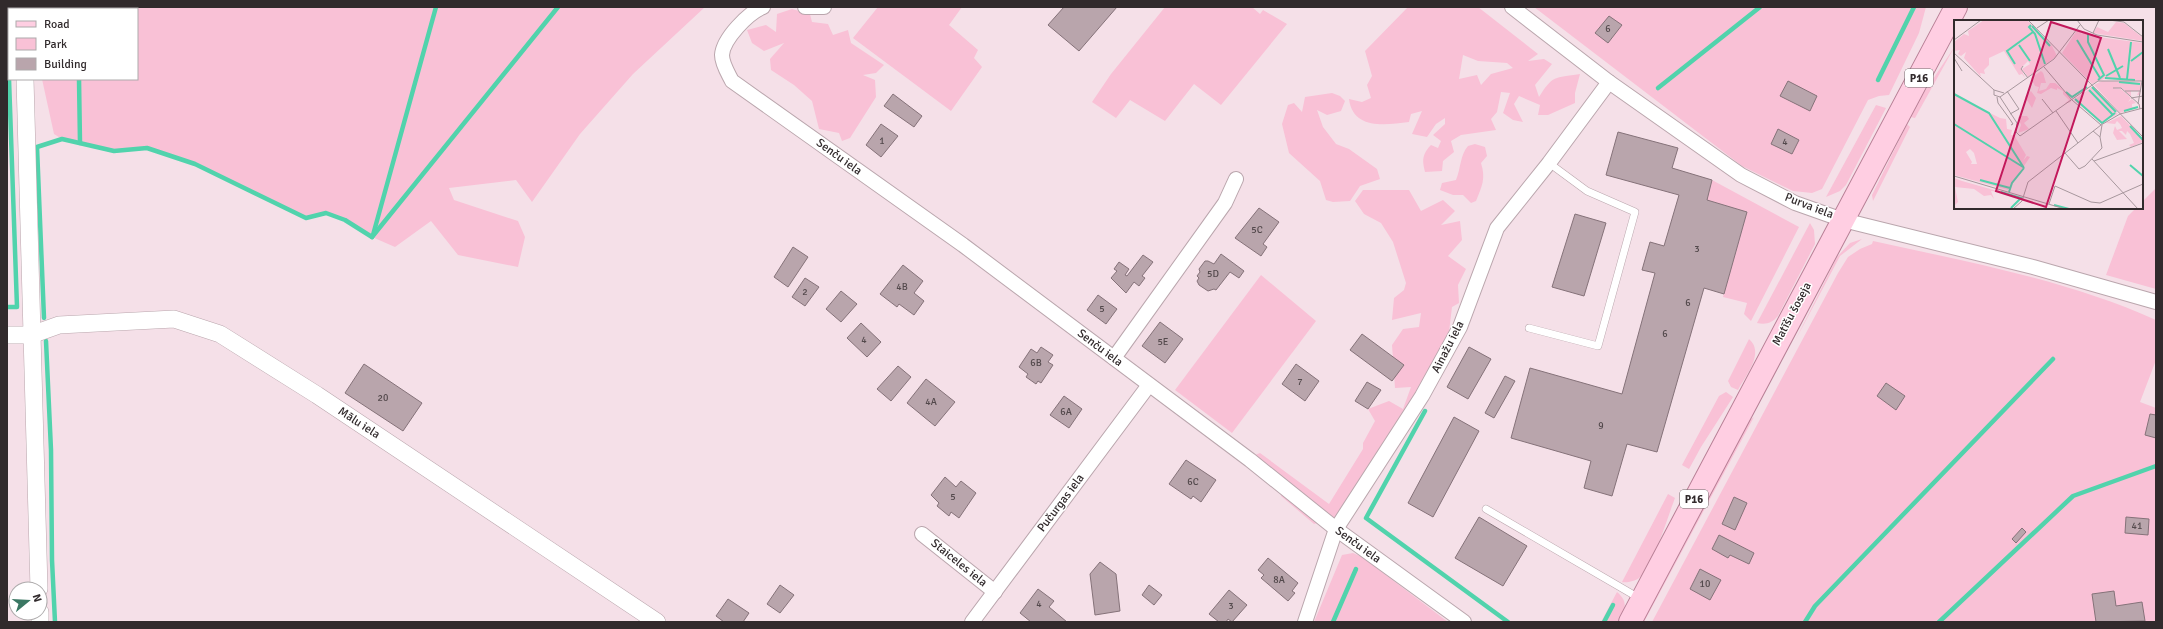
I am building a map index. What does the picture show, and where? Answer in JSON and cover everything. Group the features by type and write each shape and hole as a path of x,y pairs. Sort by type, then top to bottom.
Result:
{"main road":[{"name":"Matīšu šoseja","path":"1630,622 1956,7"}],"street":[{"name":"Senču iela","path":"763,7 746,17 724,44 722,56 732,81 963,245 1250,460 1336,529 1464,622"},
{"path":"805,7 824,7"},
{"name":"Purva iela","path":"1512,7 1609,82 1741,175 1795,203 1843,220 2033,267 2156,302"},
{"path":"25,80 39,581"},
{"name":"Ainažu iela","path":"1306,622 1336,529 1422,396 1456,334 1497,228 1549,163 1609,82"},
{"path":"1114,358 1225,202 1236,179"},
{"name":"Mālu iela","path":"7,335 31,335 59,325 174,318 220,334 331,404 657,622"},
{"name":"Pučurgas iela","path":"972,622 1149,385"},
{"name":"Staiceles iela","path":"922,534 995,592"}],"lane":[{"path":"1529,328 1598,346 1635,212 1587,191 1549,163"},
{"path":"1486,509 1641,600"}],"green space":[{"path":"705,7 633,74 580,134 532,202 516,180 449,188 454,200 518,221 525,237 518,267 458,255 431,221 395,247 372,237 345,220 326,213 306,218 195,164 147,148 114,151 62,139 54,134 42,80 138,80 138,8 31,8"},
{"path":"878,7 962,7 949,25 978,50 974,58 982,67 951,111 853,38"},
{"path":"1165,7 1252,7 1260,14 1263,10 1287,24 1221,105 1194,84 1165,121 1130,100 1116,118 1092,102 1111,74"},
{"path":"1408,7 1478,7 1538,54 1528,61 1544,59 1552,64 1535,85 1539,97 1551,81 1559,77 1580,74 1575,93 1575,103 1548,115 1538,115 1540,105 1519,96 1514,104 1523,122 1513,120 1503,113 1510,93 1501,92 1497,112 1491,119 1496,130 1461,135 1451,141 1454,152 1443,161 1442,171 1425,172 1423,164 1424,155 1431,145 1438,148 1441,141 1433,135 1445,124 1445,118 1436,124 1427,137 1412,134 1422,111 1411,114 1409,122 1390,124 1363,121 1357,116 1352,109 1349,99 1362,102 1371,98 1367,85 1372,76 1365,51","holes":["1463,55 1478,61 1507,63 1513,68 1491,74 1481,85 1477,75 1459,79"]},
{"path":"1534,7 1926,7 1919,33 1889,95 1879,96 1868,100 1822,189 1812,193 1793,191 1742,166"},
{"path":"792,9 810,14 812,22 828,24 833,35 848,30 851,43 884,65 876,73 863,75 875,80 876,97 850,138 842,141 839,133 819,129 812,101 794,85 771,70 770,59 784,43 764,51 752,43 747,30 766,25 776,32 777,14"},
{"path":"1954,48 1915,118 1910,117 1919,100"},
{"path":"1332,93 1340,96 1345,101 1341,111 1327,115 1317,110 1323,127 1336,144 1349,149 1377,169 1380,179 1360,186 1350,201 1333,202 1326,200 1320,181 1289,153 1282,124 1288,105 1294,103 1302,112 1305,97"},
{"path":"1876,105 1886,108 1846,185 1840,191 1826,197"},
{"path":"1907,124 1910,127 1873,201 1872,195"},
{"path":"1475,144 1485,147 1487,156 1481,163 1483,174 1482,187 1476,201 1471,203 1463,195 1453,195 1440,190 1442,183 1456,180 1465,150 1468,146"},
{"path":"1712,180 1799,227 1751,321 1744,314 1747,303 1723,297 1747,212 1707,200"},
{"path":"2156,188 2156,289 2106,275 2128,216 2135,209 2143,209 2143,201"},
{"path":"1363,190 1409,190 1421,211 1443,200 1455,211 1441,225 1460,221 1462,240 1448,256 1466,269 1458,285 1459,303 1452,307 1449,332 1350,513 1314,524 1281,496 1280,475 1269,468 1255,473 1240,461 1260,453 1329,504 1363,449 1363,443 1375,421 1368,409 1389,401 1403,409 1411,387 1395,388 1392,345 1403,329 1419,327 1421,313 1392,320 1394,298 1404,290 1406,283 1393,242 1381,223 1364,214 1355,201"},
{"path":"1810,223 1814,230 1815,244 1778,316 1769,323 1757,323"},
{"path":"1862,239 1840,256 1794,343 1837,257 1850,243"},
{"path":"1873,241 2017,273 2088,294 2156,320 2156,360 2140,402 2156,408 2156,622 1652,622 1838,273 1848,257 1860,249 1872,244"},
{"path":"1261,275 1316,321 1232,433 1175,390"},
{"path":"1749,339 1755,351 1755,357 1738,390 1731,387 1728,381"},
{"path":"1726,392 1733,397 1701,447 1689,469 1682,465 1719,396"},
{"path":"1754,417 1644,622 1641,622 1750,420"},
{"path":"1668,494 1675,498 1660,541 1650,563 1639,578 1631,582 1622,582"},
{"path":"1353,553 1362,557 1448,622 1314,622 1342,555"},
{"path":"1617,592 1623,599 1625,606 1619,622 1601,622"}],"building":[{"path":"1064,7 1117,7 1079,51 1048,25"},
{"path":"1609,16 1622,25 1608,43 1595,33"},
{"path":"1788,81 1817,96 1810,111 1780,96"},
{"path":"893,94 922,116 914,127 884,106"},
{"path":"881,124 898,136 881,157 866,145"},
{"path":"1778,129 1799,140 1792,154 1771,144"},
{"path":"1618,132 1678,148 1672,168 1712,180 1707,200 1747,212 1724,294 1704,288 1657,452 1627,444 1612,496 1584,488 1591,461 1511,438 1530,368 1622,394 1655,273 1642,270 1650,242 1664,246 1679,195 1606,175"},
{"path":"1259,208 1279,222 1263,244 1267,247 1261,256 1235,238"},
{"path":"1575,214 1606,223 1584,296 1552,287"},
{"path":"793,247 808,257 788,287 774,277"},
{"path":"1221,254 1244,271 1239,278 1230,272 1216,290 1214,289 1208,291 1199,285 1197,281 1199,278 1197,276 1200,272 1199,269 1205,261 1214,264"},
{"path":"1143,255 1153,262 1142,276 1145,278 1139,286 1134,282 1126,293 1111,278 1117,271 1114,269 1119,262 1129,269 1125,275 1127,276"},
{"path":"903,265 923,281 914,293 924,301 914,315 899,304 897,307 880,294"},
{"path":"805,278 819,287 805,306 792,297"},
{"path":"841,291 857,304 841,322 826,309"},
{"path":"1098,295 1117,309 1106,324 1087,310"},
{"path":"1160,322 1183,339 1165,363 1142,346"},
{"path":"861,323 881,342 867,357 847,338"},
{"path":"1362,334 1404,365 1392,381 1350,350"},
{"path":"1041,347 1053,355 1048,362 1053,365 1041,383 1038,381 1036,384 1026,377 1028,374 1019,367 1031,349 1037,353"},
{"path":"1469,347 1491,359 1468,399 1447,387"},
{"path":"364,364 422,403 403,431 345,393"},
{"path":"1296,364 1319,381 1305,401 1282,384"},
{"path":"898,366 911,377 891,401 877,389"},
{"path":"1505,376 1515,381 1494,418 1485,413"},
{"path":"926,379 955,402 935,426 907,403"},
{"path":"1367,382 1381,390 1368,409 1355,401"},
{"path":"1886,383 1905,396 1896,410 1877,396"},
{"path":"1064,396 1082,409 1069,428 1050,415"},
{"path":"2150,414 2156,415 2156,438 2145,435"},
{"path":"1454,417 1479,431 1433,517 1408,503"},
{"path":"1186,460 1216,480 1201,502 1193,496 1191,499 1169,484"},
{"path":"945,477 956,487 961,481 976,493 959,518 951,512 949,516 937,506 939,503 931,495"},
{"path":"1734,497 1747,503 1735,530 1722,524"},
{"path":"1479,517 1527,546 1503,586 1455,558"},
{"path":"2126,517 2149,519 2148,535 2125,533"},
{"path":"2022,528 2026,532 2016,543 2012,539"},
{"path":"1719,535 1754,553 1749,564 1730,555 1728,558 1712,549"},
{"path":"1268,558 1298,583 1292,591 1295,593 1288,601 1261,578 1264,575 1258,570"},
{"path":"1100,562 1116,574 1120,611 1095,615 1090,574"},
{"path":"1700,569 1721,580 1710,600 1690,589"},
{"path":"780,585 794,595 780,613 767,604"},
{"path":"1149,585 1162,595 1154,605 1142,595"},
{"path":"1038,589 1054,601 1049,607 1067,622 1031,622 1020,613"},
{"path":"1229,590 1247,605 1232,622 1228,619 1226,622 1219,622 1209,614"},
{"path":"2114,591 2116,606 2142,602 2145,621 2096,622 2092,594"},
{"path":"728,599 749,613 743,622 724,622 716,616"}],"waterway":[{"path":"373,235 436,7"},
{"path":"372,237 558,7"},
{"path":"1658,88 1760,7"},
{"path":"1878,80 1914,7"},
{"path":"7,307 17,307 9,80"},
{"path":"79,80 80,143"},
{"path":"44,318 37,147 62,139 114,151 147,148 195,164 306,218 326,213 345,220 372,237"},
{"path":"46,341 51,450 52,560 55,622"},
{"path":"1805,622 1815,606 2053,359"},
{"path":"1425,411 1366,518 1508,622"},
{"path":"1939,622 2073,496 2156,466"},
{"path":"1333,622 1356,569"},
{"path":"1604,622 1613,605"}]}
